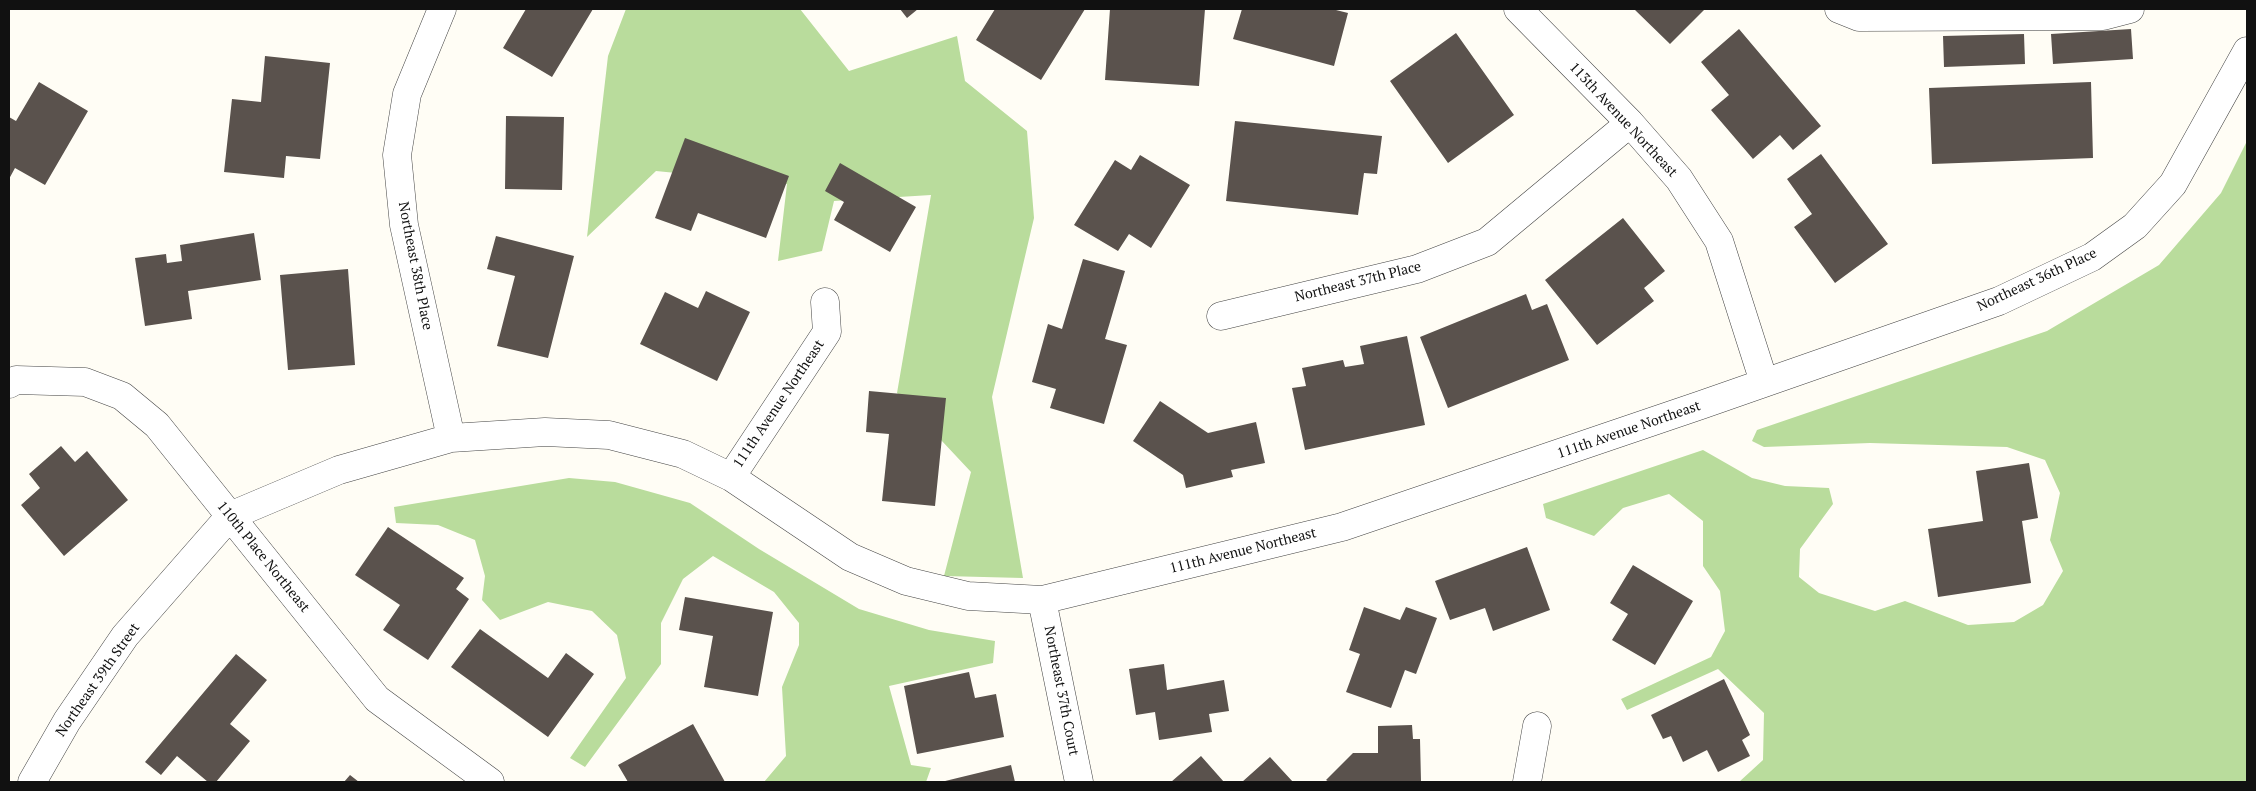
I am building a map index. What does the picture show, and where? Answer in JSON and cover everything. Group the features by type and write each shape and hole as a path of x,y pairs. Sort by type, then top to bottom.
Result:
{"street":[{"name":"Northeast 38th Place","path":"442,9 408,94 397,154 404,225 451,438"},
{"name":"113th Avenue Northeast","path":"1518,9 1630,123 1679,179 1719,241 1764,382"},
{"path":"1839,9 1859,17 1869,17 2103,16 2130,9"},
{"name":"Northeast 36th Place","path":"1764,382 1999,301 2092,257 2135,226 2173,184 2247,50"},
{"name":"Northeast 37th Place","path":"1221,316 1417,269 1487,242 1630,123"},
{"name":"111th Avenue Northeast","path":"731,477 827,332 825,302"},
{"name":"110th Place Northeast","path":"13,382 85,382 122,396 157,425 377,699 490,782"},
{"name":"111th Avenue Northeast","path":"230,516 339,470 451,438 545,432 609,435 683,454 731,477 850,556 906,581 968,596 1042,600 1342,527 1764,382"},
{"name":"Northeast 39th Street","path":"32,782 67,721 125,636 230,516"},
{"name":"Northeast 37th Court","path":"1042,600 1079,782"},
{"path":"1526,782 1538,726"}],"green space":[{"path":"626,9 800,9 849,71 957,36 965,81 1027,131 1034,218 992,397 1023,578 944,576 971,472 897,393 931,195 834,201 822,251 778,261 787,184 656,171 587,237 608,56"},
{"path":"2247,141 2247,782 1739,782 1763,760 1764,713 1718,669 1627,710 1621,699 1711,657 1725,631 1720,591 1703,566 1703,521 1669,494 1623,508 1594,536 1546,518 1543,504 1703,450 1752,478 1785,486 1829,488 1833,504 1800,549 1799,577 1819,593 1875,611 1905,601 1968,625 2014,622 2043,605 2063,571 2050,540 2060,493 2045,460 2007,447 1870,443 1764,447 1752,441 1757,430 2047,331 2159,265 2221,193"},
{"path":"569,478 615,482 690,503 759,549 859,609 929,630 995,641 993,663 889,686 911,765 931,768 926,782 764,782 786,756 782,687 799,645 799,623 774,592 713,556 683,579 661,623 661,664 585,767 570,758 626,678 617,635 592,611 548,602 500,620 482,600 485,576 475,540 438,525 396,523 394,507"}],"building":[{"path":"526,9 593,9 552,77 503,48"},
{"path":"900,9 918,9 907,18"},
{"path":"995,9 1085,9 1041,80 976,40"},
{"path":"1110,9 1205,9 1199,86 1105,80"},
{"path":"1242,9 1332,9 1348,13 1334,66 1233,39"},
{"path":"1634,9 1705,9 1670,44"},
{"path":"1739,29 1821,126 1793,150 1780,135 1753,159 1711,110 1729,95 1701,62"},
{"path":"2131,29 2133,59 2053,64 2051,34"},
{"path":"1456,33 1514,115 1448,163 1390,81"},
{"path":"2024,34 2025,64 1944,67 1943,36"},
{"path":"265,56 330,63 320,159 286,156 284,178 224,172 232,99 261,102"},
{"path":"39,82 88,111 45,185 15,168 9,179 9,117 16,121"},
{"path":"2091,82 2093,158 1932,164 1929,88"},
{"path":"506,116 564,117 562,190 505,189"},
{"path":"1235,121 1382,136 1377,174 1364,173 1358,215 1226,201"},
{"path":"685,138 789,176 766,238 698,213 691,231 655,218"},
{"path":"1821,154 1888,244 1835,283 1794,227 1812,214 1787,179"},
{"path":"1140,155 1190,185 1151,248 1129,234 1118,251 1074,225 1115,160 1131,170"},
{"path":"840,163 916,207 890,252 834,220 844,202 825,191"},
{"path":"1623,218 1665,271 1644,288 1654,301 1597,345 1545,280"},
{"path":"254,233 261,280 188,291 192,319 145,326 135,258 166,254 167,263 182,261 180,245"},
{"path":"496,236 574,256 548,358 497,346 515,276 487,269"},
{"path":"1083,259 1125,271 1105,339 1127,345 1104,424 1050,408 1056,389 1032,382 1048,324 1062,329"},
{"path":"348,269 355,365 288,370 280,275"},
{"path":"706,291 750,312 717,381 640,344 665,292 698,308"},
{"path":"1526,294 1532,310 1547,304 1569,360 1448,408 1420,337"},
{"path":"1407,336 1425,425 1305,450 1292,388 1306,386 1302,368 1343,360 1345,367 1364,364 1360,346"},
{"path":"869,391 946,398 935,506 882,501 889,434 866,432"},
{"path":"1160,401 1208,433 1256,422 1265,463 1231,470 1233,477 1186,488 1183,475 1133,441"},
{"path":"61,446 75,462 87,451 128,500 64,556 21,505 40,488 29,474"},
{"path":"2029,463 2038,518 2022,521 2031,583 1938,597 1928,529 1983,521 1976,471"},
{"path":"388,527 464,578 456,589 469,599 428,660 383,630 400,605 355,575"},
{"path":"1527,547 1550,610 1493,631 1485,608 1450,620 1435,581"},
{"path":"1633,565 1693,601 1655,665 1612,640 1628,614 1610,603"},
{"path":"685,597 773,612 758,696 704,687 713,636 679,630"},
{"path":"1364,607 1400,620 1406,607 1437,618 1416,674 1405,670 1391,708 1346,692 1360,654 1349,650"},
{"path":"480,629 548,678 566,653 594,674 548,737 451,667"},
{"path":"236,654 267,680 230,724 250,741 216,782 208,782 177,756 161,775 145,762"},
{"path":"1164,664 1167,690 1224,680 1229,711 1209,714 1212,732 1159,740 1155,712 1136,715 1129,669"},
{"path":"969,672 975,698 996,694 1004,737 917,754 904,686"},
{"path":"1724,679 1750,735 1742,740 1750,756 1718,772 1707,750 1683,762 1671,736 1663,739 1651,715"},
{"path":"693,724 725,782 628,782 618,765"},
{"path":"1412,725 1413,739 1420,739 1421,782 1329,782 1326,780 1353,753 1378,753 1378,726"},
{"path":"1201,756 1224,782 1171,782"},
{"path":"1270,757 1293,782 1242,782"},
{"path":"1011,765 1015,782 941,782"},
{"path":"350,775 359,782 344,782"}]}
